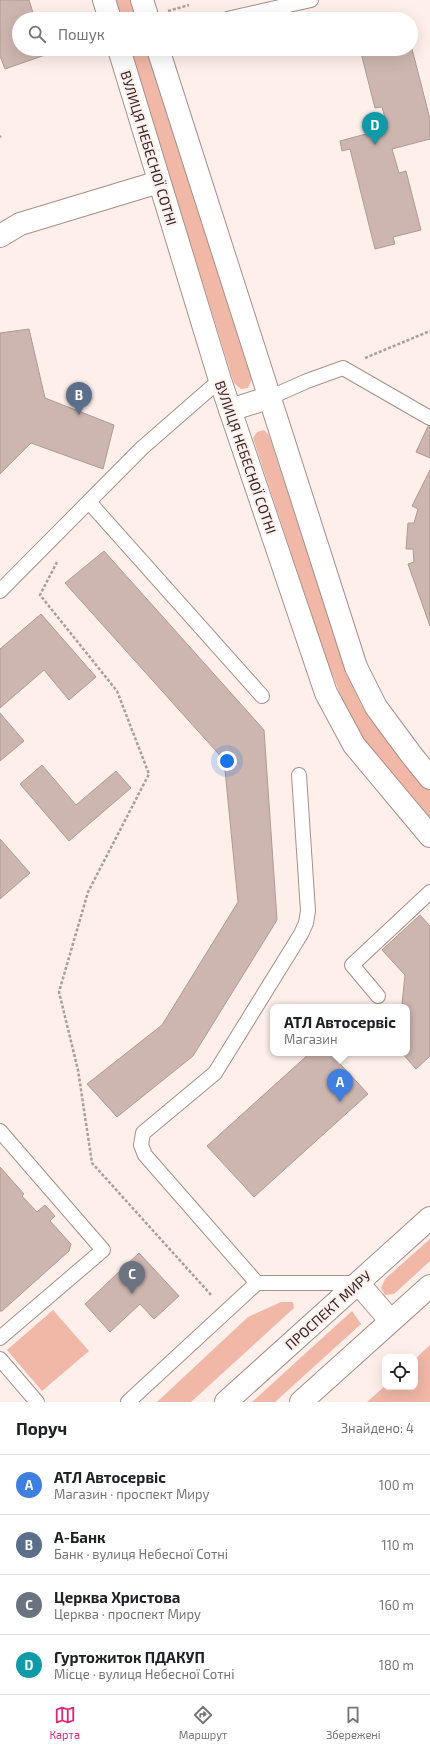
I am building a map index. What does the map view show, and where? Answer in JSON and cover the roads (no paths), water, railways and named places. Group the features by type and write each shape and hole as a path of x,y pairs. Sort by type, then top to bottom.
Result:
{"street":[{"path":"104,0 108,12"},
{"path":"142,0 155,12"},
{"name":"ВУЛИЦЯ НЕБЕСНОЇ СОТНІ","path":"121,56 220,380 326,693 354,745 430,836"},
{"path":"160,56 271,397 356,667 376,706 430,778"},
{"path":"0,236 20,224 159,182"},
{"path":"230,410 271,397"},
{"name":"ПРОСПЕКТ МИРУ","path":"226,1402 430,1218"},
{"path":"358,1283 390,1320"},
{"path":"301,1402 390,1320 430,1286"}],"lane":[{"path":"258,12 311,0"},
{"path":"271,397 307,381 343,368 430,418"},
{"path":"0,591 142,448 220,380"},
{"path":"89,502 262,696"},
{"path":"257,1283 145,1155 140,1145 143,1133 215,1073 301,934 306,923 308,911 300,775"},
{"path":"378,996 352,965 430,892"},
{"path":"0,1131 103,1250 0,1338"},
{"path":"128,1402 257,1283 358,1283"},
{"path":"0,1359 37,1402"}],"place":[{"name":"Гуртожиток ПДАКУП","path":"375,145"},
{"name":"А-Банк","path":"79,415"},
{"name":"АТЛ Автосервіс","path":"340,1102"},
{"name":"Церква Христова","path":"132,1294"}]}
